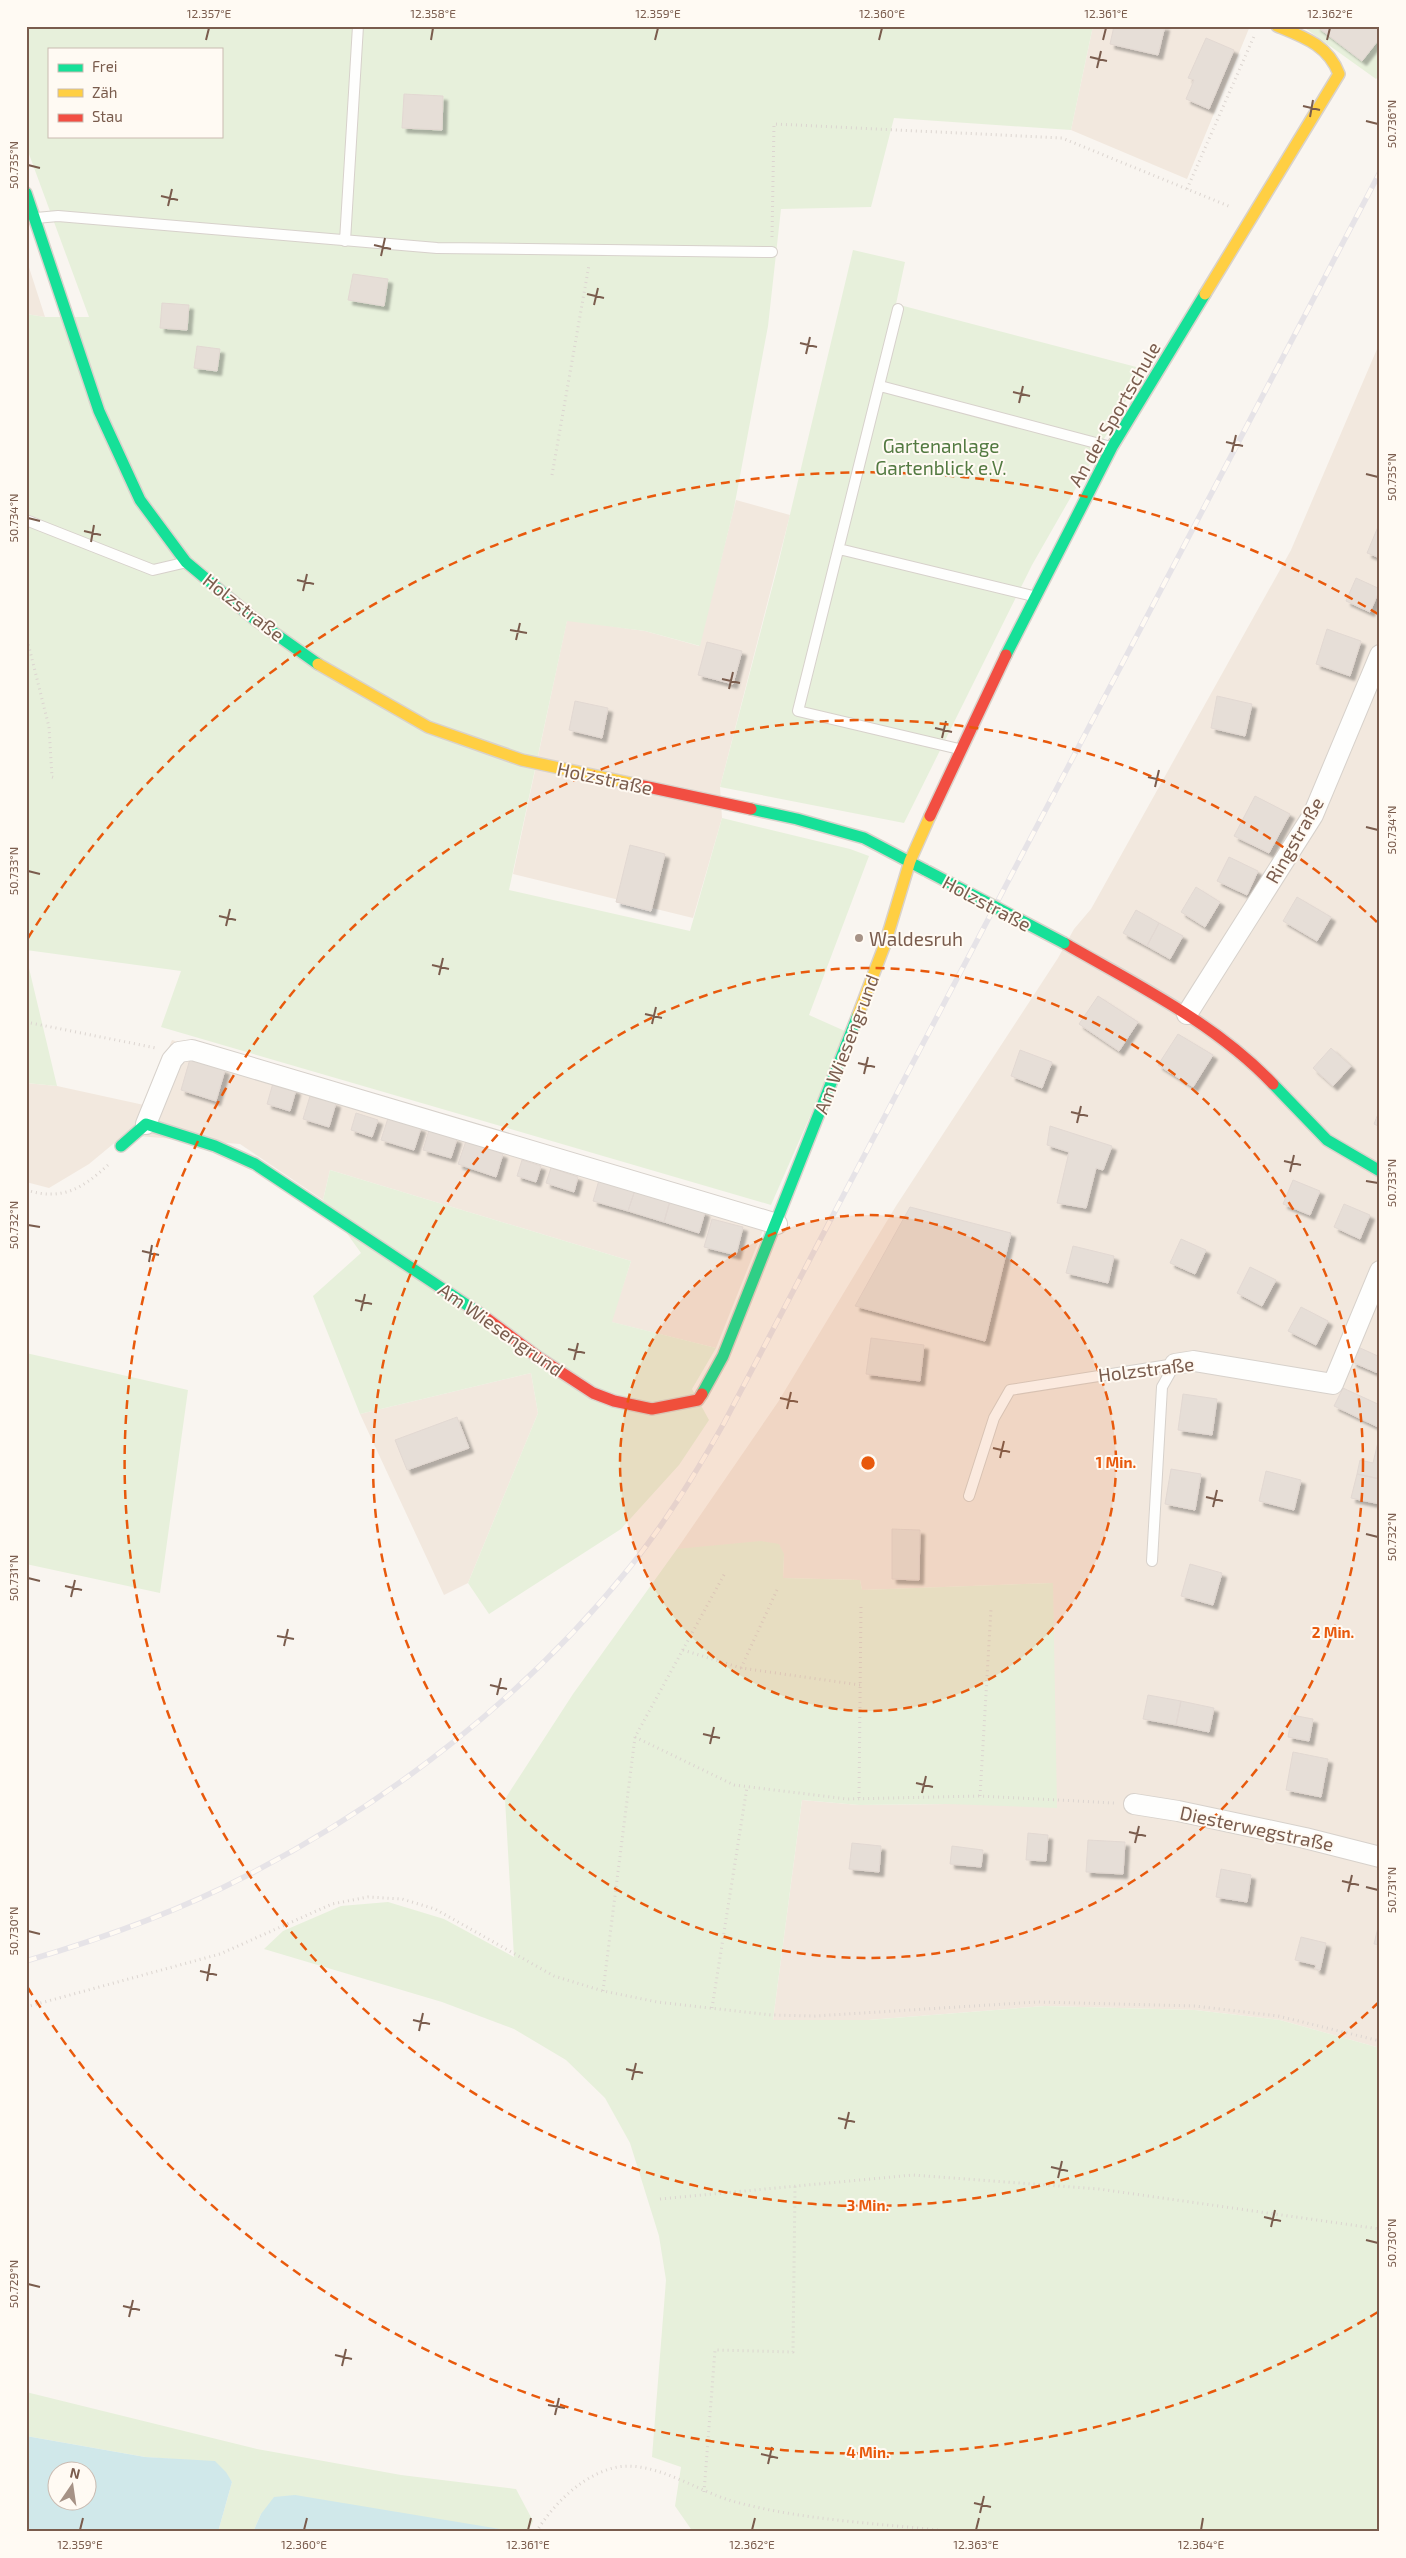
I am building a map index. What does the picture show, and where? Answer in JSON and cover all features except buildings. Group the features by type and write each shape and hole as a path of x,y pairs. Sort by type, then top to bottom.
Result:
{"street":[{"name":"An der Sportschule","path":"910,861 960,749 1034,596 1112,447 1339,74 1335,60 1324,46 1277,26"},
{"name":"Holzstraße","path":"30,205 99,411 140,500 186,562 253,618 333,674 428,727 522,760 816,824 864,838 1064,943 1187,1014 1252,1062 1327,1140 1380,1171"},
{"name":"Ringstraße","path":"1187,1014 1313,815 1380,655"},
{"name":"Am Wiesengrund","path":"146,1124 214,1146 255,1164 370,1242 458,1296 538,1357 593,1393 614,1401 652,1409 698,1400 722,1356 777,1224 885,944 910,861"},
{"path":"121,1146 146,1124 172,1060 179,1052 192,1050 777,1224"},
{"name":"Holzstraße","path":"1175,1364 1194,1361 1333,1384 1380,1270"},
{"name":"Diesterwegstraße","path":"1134,1804 1178,1811 1296,1836 1380,1857"}],"lane":[{"path":"345,241 358,26"},
{"path":"30,205 58,216 437,248 772,252"},
{"path":"898,309 798,711 960,749"},
{"path":"880,386 1112,447"},
{"path":"26,520 153,570 186,562"},
{"path":"839,549 1034,596"},
{"path":"1152,1561 1162,1387 1175,1364"},
{"name":"Holzstraße","path":"969,1496 994,1418 1010,1390 1175,1364"}],"path":[{"path":"1188,189 1258,26"},
{"path":"772,252 774,124 1062,138 1252,216"},
{"path":"552,475 592,249"},
{"path":"26,635 49,727 52,777 55,778"},
{"path":"26,1022 179,1052"},
{"path":"26,1190 44,1195 68,1193 89,1182 108,1165 121,1146"},
{"path":"603,1990 635,1737 725,1573"},
{"path":"741,1668 776,1590"},
{"path":"859,1798 861,1604"},
{"path":"980,1796 991,1609"},
{"path":"683,1650 741,1668 860,1685"},
{"path":"635,1737 734,1785 747,1787 859,1798 980,1796 1134,1804"},
{"path":"712,2008 747,1787"},
{"path":"26,2007 220,1954 332,1904 368,1897 402,1899 435,1908 554,1976 603,1990 657,2002 771,2015 815,2016 1037,2002 1196,2006 1278,2016 1380,2041"},
{"path":"660,2198 923,2176 1099,2189 1380,2229"},
{"path":"704,2492 715,2350 793,2352 795,2186"},
{"path":"536,2532 548,2512 576,2486 614,2468 642,2467 683,2480 704,2492 794,2515 954,2532"}],"shaded area":[{"path":"1093,26 1250,26 1187,179 1071,130"},
{"path":"26,258 45,317 26,314"},
{"path":"1380,342 1380,2048 1280,2020 1195,2010 1045,2006 868,2020 773,2020 802,1800 859,1805 947,1804 1053,1583 862,1590 860,1580 783,1578 784,1554 677,1549 778,1402 896,1206 1058,958 1074,929 1091,909 1291,550"},
{"path":"736,500 790,515 720,787 722,818 693,918 513,874 567,620 645,631 699,646"},
{"path":"172,1040 765,1225 716,1348 611,1322 631,1261 330,1170 323,1200 240,1144 124,1135 89,1164 49,1188 26,1182 26,1083 57,1086 144,1105"},
{"path":"531,1373 538,1413 468,1583 444,1595 360,1414"}],"green space":[{"path":"26,26 1093,26 1071,130 894,118 871,207 781,209 768,326 734,508 700,646 645,631 567,621 509,890 690,931 722,818 850,849 869,856 809,1015 847,1032 771,1205 161,1027 181,971 26,950 26,314 45,317 89,317 26,146"},
{"path":"1302,26 1380,26 1380,75 1376,79"},
{"name":"Gartenanlage Gartenblick e.V.","path":"853,250 905,262 896,304 1144,369 1032,565 904,823 720,787 777,569"},
{"path":"26,964 28,964 57,1086 26,1083"},
{"path":"330,1170 631,1261 612,1322 716,1348 692,1389 709,1420 679,1465 621,1529 489,1614 468,1583 538,1413 531,1373 360,1414 313,1296 361,1253 323,1200"},
{"path":"26,1353 188,1390 160,1593 26,1564"},
{"path":"761,1541 779,1544 784,1554 783,1578 860,1580 862,1590 1053,1583 1057,1808 947,1804 859,1805 802,1800 773,2020 868,2020 1045,2006 1195,2010 1280,2020 1380,2048 1380,2532 693,2532 675,2506 681,2467 652,2457 666,2280 659,2236 630,2143 605,2098 566,2060 514,2029 442,2002 264,1949 283,1931 341,1906 388,1902 444,1919 514,1957 505,1799 573,1694 677,1549"},
{"path":"26,2392 257,2449 401,2475 516,2489 533,2521 528,2532 502,2532 500,2529 261,2514 253,2532 218,2532 232,2482 215,2462 145,2457 26,2436"}],"water":[{"path":"26,2436 145,2457 215,2461 226,2472 232,2482 218,2532 26,2532"},
{"path":"295,2495 500,2529 502,2532 253,2532 261,2514 274,2497"}],"railway":[{"path":"26,1961 110,1934 166,1913 220,1889 300,1846 353,1814 405,1779 502,1701 547,1659 590,1614 656,1533 703,1460 724,1423 1380,172"}],"traffic: fast":[{"path":"26,193 99,411 140,500 186,562 253,618 318,664"},
{"path":"1006,655 1112,447 1205,294"},
{"path":"751,809 797,819 864,838 925,870"},
{"path":"927,871 1064,943"},
{"path":"702,1394 723,1356 858,1015"},
{"path":"1273,1084 1327,1140 1380,1171"},
{"path":"121,1146 146,1124 215,1146 255,1164 482,1315"}],"traffic: slow":[{"path":"1205,294 1339,74 1322,49 1306,38 1277,26"},
{"path":"318,664 428,727 522,760 634,784"},
{"path":"858,1015 885,944 910,861 930,816"}],"traffic: jam":[{"path":"930,816 1006,655"},
{"path":"634,784 751,809"},
{"path":"1064,943 1147,990 1201,1024 1226,1042 1273,1084"},
{"path":"482,1315 538,1357 593,1393 614,1401 652,1409 698,1400 702,1394"}],"place":[{"name":"Waldesruh","path":"859,938"}]}
